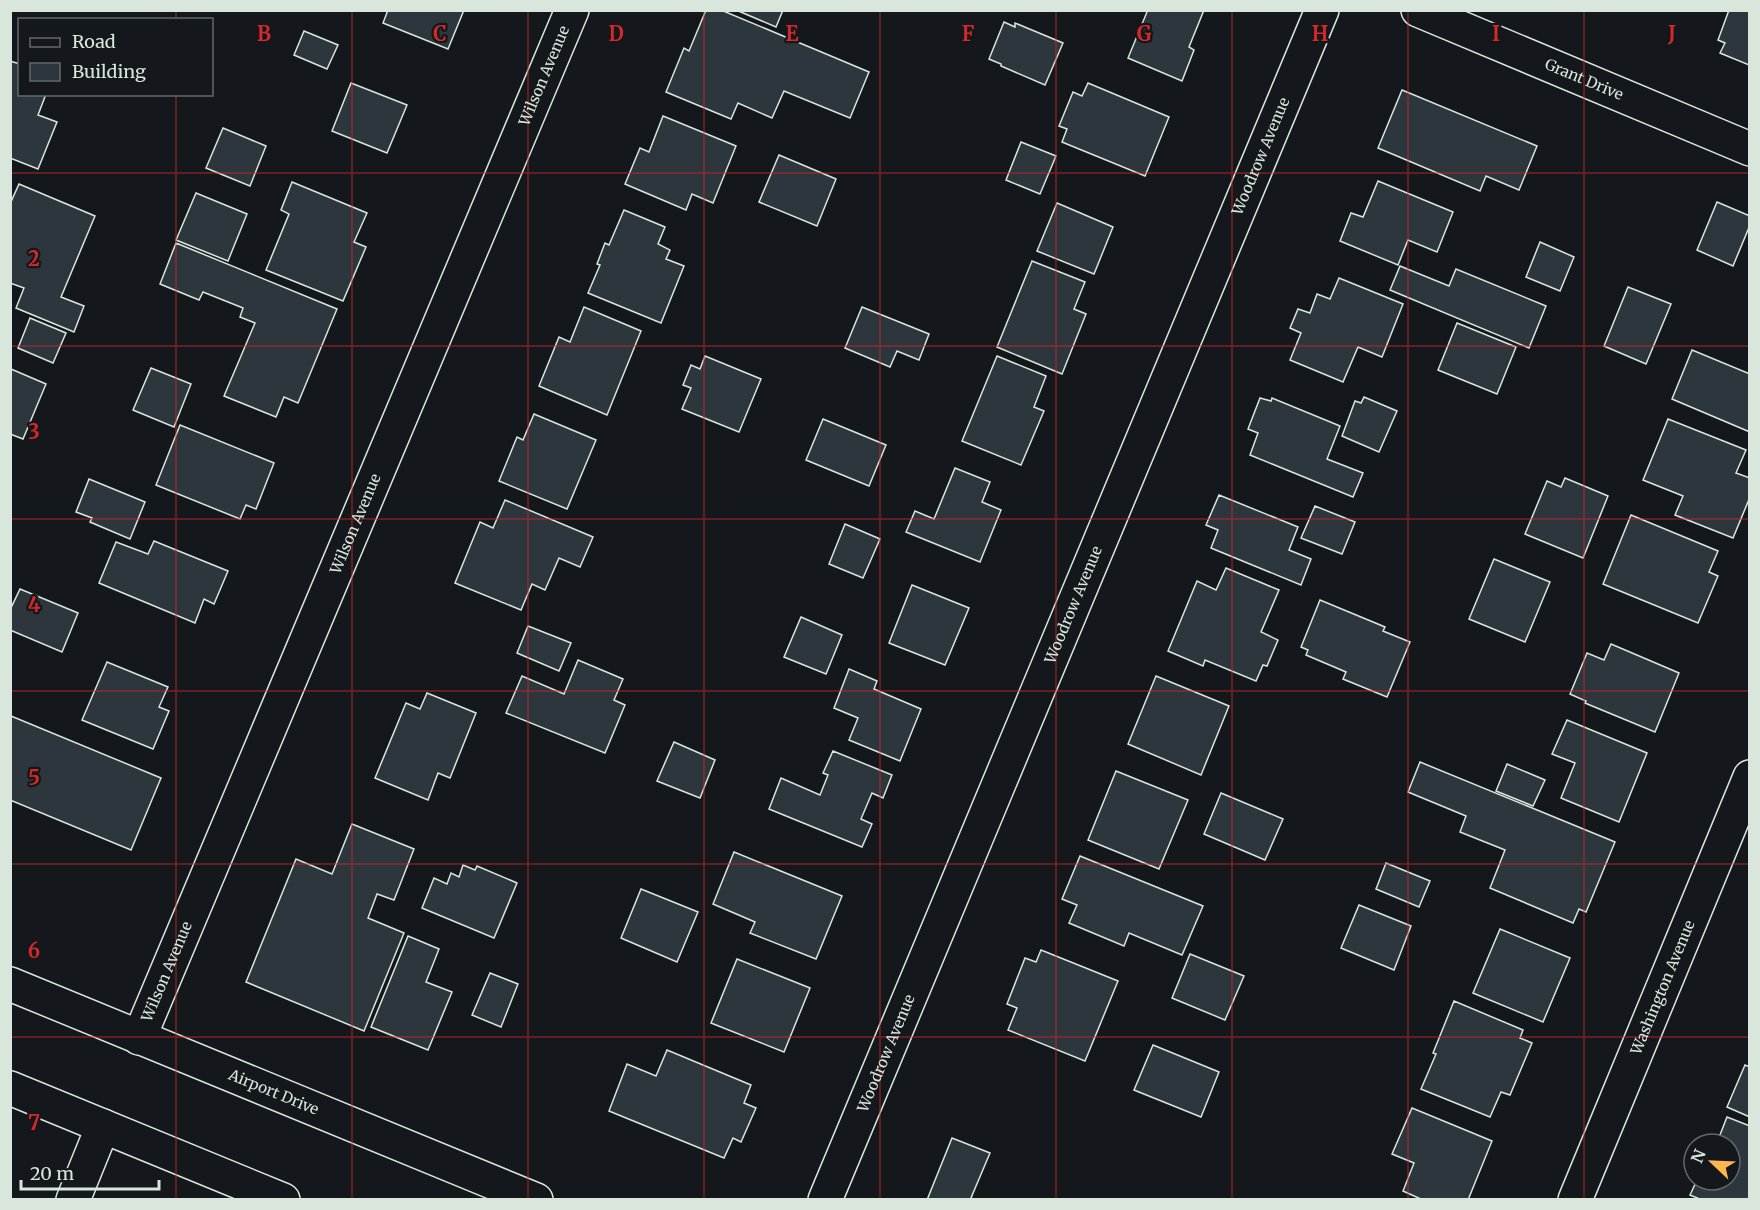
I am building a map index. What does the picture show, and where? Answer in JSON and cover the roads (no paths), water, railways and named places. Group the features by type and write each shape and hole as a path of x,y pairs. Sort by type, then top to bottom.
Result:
{"street":[{"name":"Wilson Avenue","path":"139,1038 572,10"},
{"name":"Woodrow Avenue","path":"825,1200 1322,10"},
{"name":"Grant Drive","path":"1418,10 1749,149"},
{"name":"Washington Avenue","path":"1575,1200 1749,777"},
{"name":"Airport Drive","path":"10,984 536,1200"},
{"path":"10,1088 283,1200"},
{"path":"73,1200 103,1126"}]}
